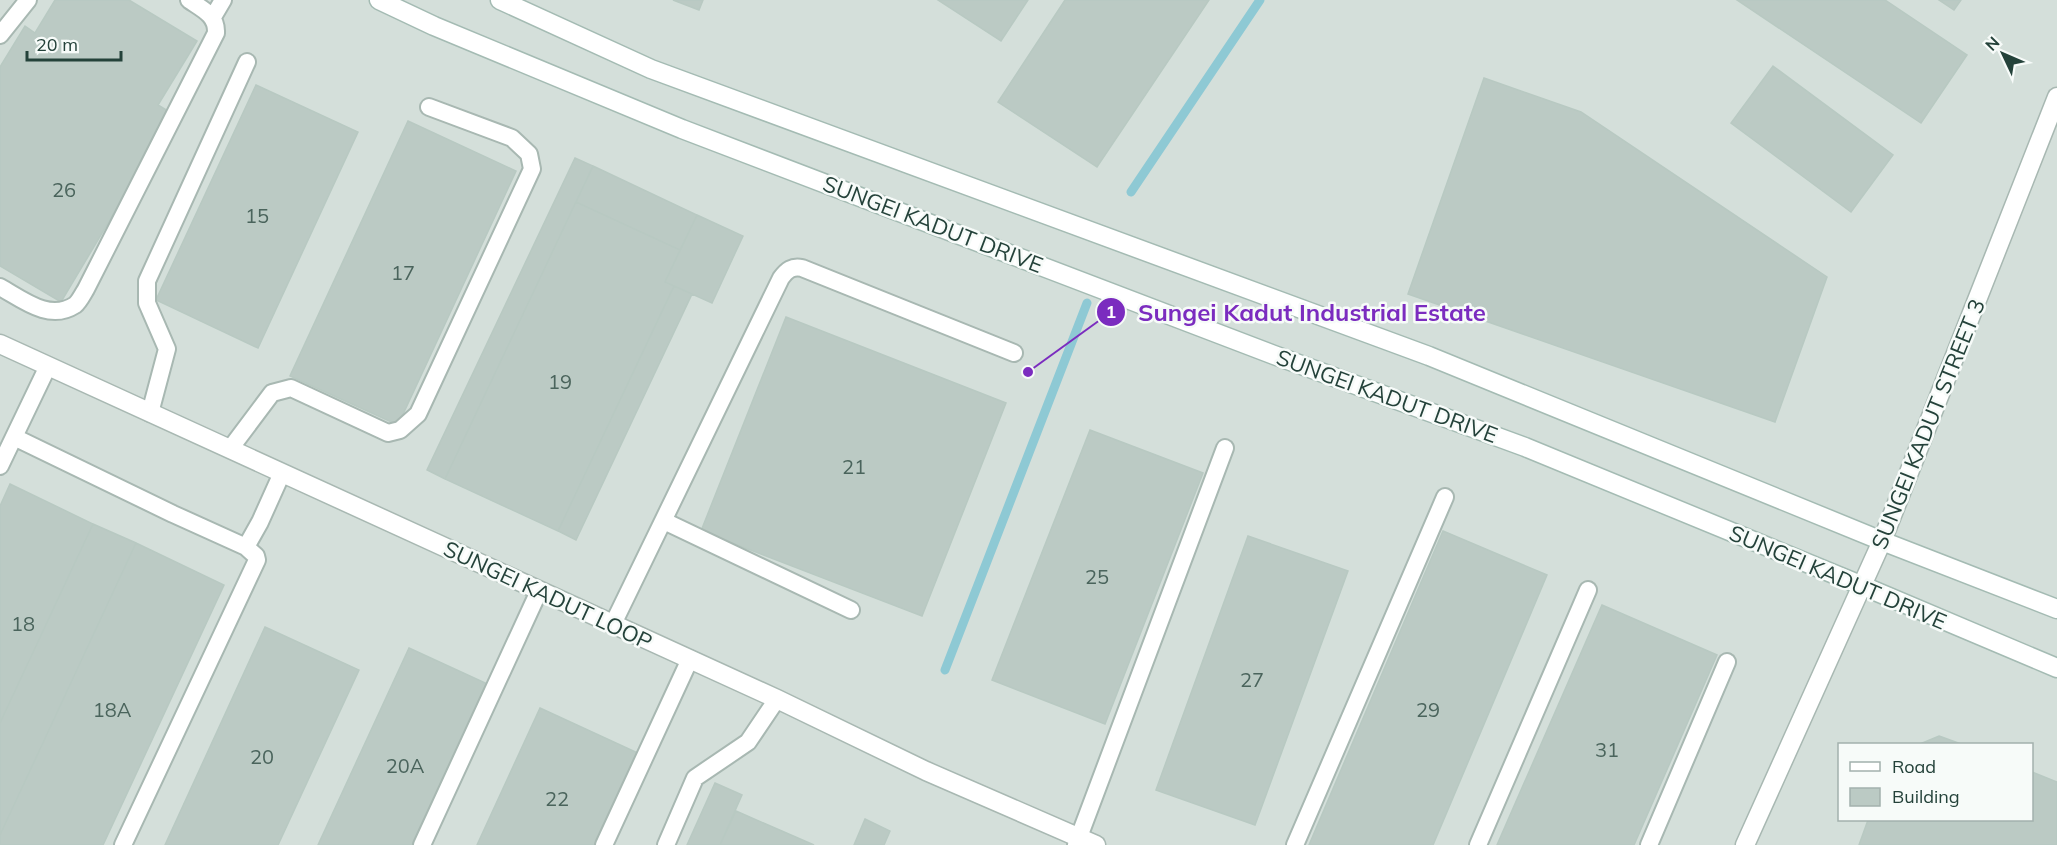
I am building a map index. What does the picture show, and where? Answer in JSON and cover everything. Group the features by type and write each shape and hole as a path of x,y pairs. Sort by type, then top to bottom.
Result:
{"main road":[{"name":"SUNGEI KADUT DRIVE","path":"380,0 434,26 682,129 1274,355 1525,447 2057,668"},
{"name":"SUNGEI KADUT DRIVE","path":"500,0 651,69 1429,356 1882,541 2057,609"},
{"name":"SUNGEI KADUT STREET 3","path":"1745,845 1882,541 2057,97"},
{"name":"SUNGEI KADUT LOOP","path":"0,344 1084,842"}],"lane":[{"path":"0,35 28,0"},
{"path":"0,287 45,312 76,304 86,289 216,33 213,18 189,0"},
{"path":"213,18 223,0"},
{"path":"150,413 167,349 147,303 147,281 247,62"},
{"path":"230,449 272,393 291,388 388,433 400,430 418,414 532,169 530,154 512,138 429,107"},
{"path":"613,624 781,278 787,271 794,267 802,268 1014,353"},
{"path":"0,466 48,366"},
{"path":"14,437 254,552 256,560 123,845"},
{"path":"1084,842 1225,448"},
{"path":"246,547 282,473"},
{"path":"1295,845 1445,497"},
{"path":"664,521 851,610"},
{"path":"1478,845 1588,590"},
{"path":"422,845 539,591"},
{"path":"604,845 690,660"},
{"path":"1649,845 1727,662"},
{"path":"666,845 695,778 748,742 777,699"}],"shaded area":[{"path":"0,0 2057,0 2057,845 0,845"}],"building":[{"path":"55,0 129,0 197,41 158,105 173,114 61,302 0,266 0,67 25,26 35,33"},
{"path":"673,0 703,0 699,10"},
{"path":"938,0 1028,0 1001,41"},
{"path":"1065,0 1209,0 1097,167 998,102"},
{"path":"1737,0 1885,0 1967,55 1921,123"},
{"path":"1939,0 1961,0 1954,10"},
{"path":"1773,66 1893,155 1851,212 1731,123"},
{"path":"1484,78 1581,112 1827,277 1775,422 1408,294"},
{"path":"256,85 358,132 258,348 156,300"},
{"path":"408,121 516,171 398,425 290,376"},
{"path":"575,158 593,166 445,479 427,470"},
{"path":"593,166 697,215 680,250 576,202"},
{"path":"576,202 680,250 665,282 674,286 558,531 445,479"},
{"path":"697,215 743,236 712,303 665,282"},
{"path":"674,286 692,294 576,540 558,531"},
{"path":"786,317 1006,403 922,616 701,531"},
{"path":"1090,430 1203,473 1105,724 992,680"},
{"path":"10,484 93,524 0,723 0,506"},
{"path":"93,524 136,543 0,835 0,723"},
{"path":"1443,531 1547,575 1433,845 1309,845"},
{"path":"1248,536 1348,571 1255,825 1156,790"},
{"path":"136,543 224,585 103,845 0,845 0,835"},
{"path":"1602,605 1717,655 1634,845 1497,845"},
{"path":"265,627 359,670 278,845 165,845"},
{"path":"409,648 492,686 418,845 318,845"},
{"path":"540,708 638,753 595,845 477,845"},
{"path":"1939,736 1958,743 1922,743"},
{"path":"2033,772 2057,782 2057,845 1859,845 1868,821 2033,821"},
{"path":"715,783 742,795 720,845 687,845"},
{"path":"736,811 814,845 720,845"},
{"path":"865,819 890,831 884,845 854,845"}],"waterway":[{"path":"1131,192 1260,0"},
{"path":"945,670 1087,303"}],"place":[{"name":"Sungei Kadut Industrial Estate","path":"1028,372"}]}
